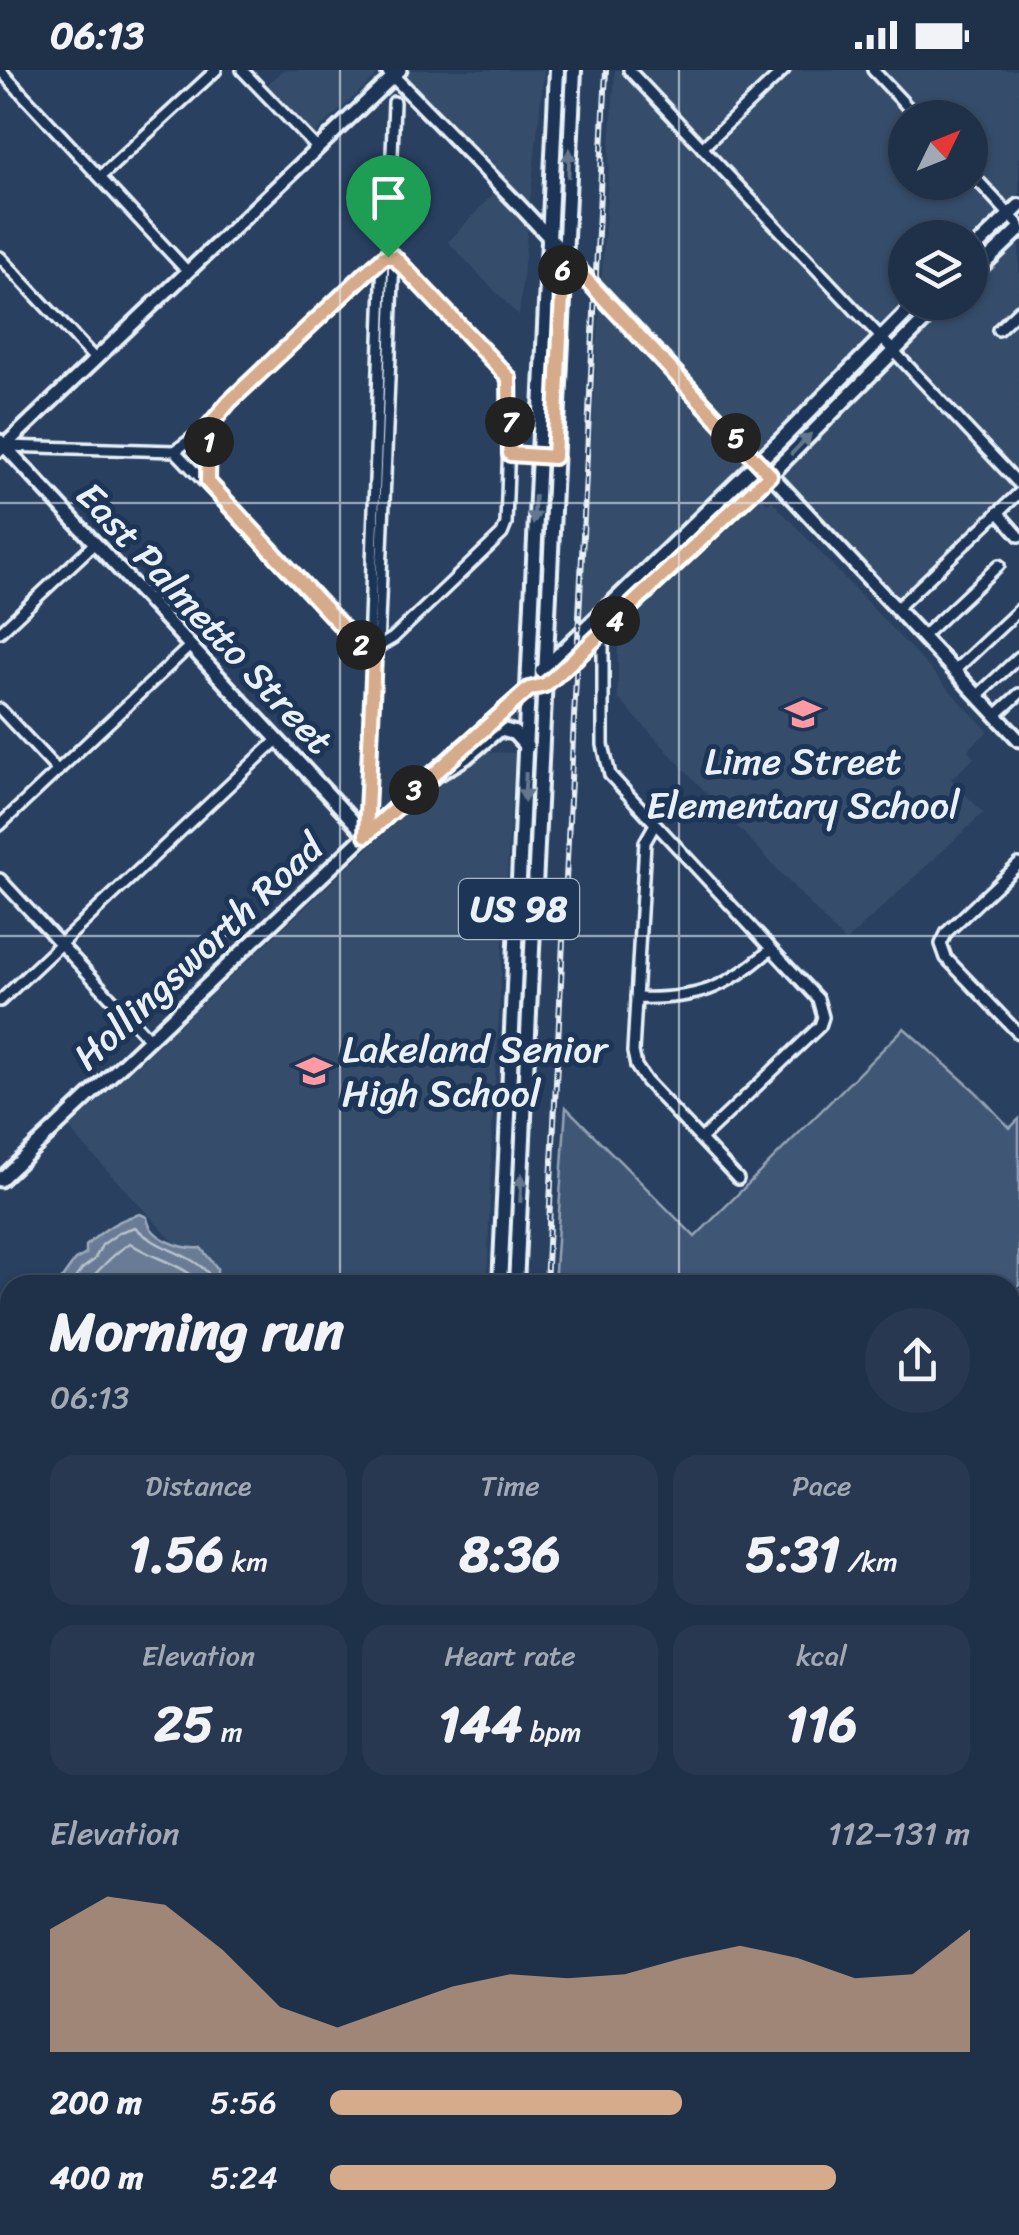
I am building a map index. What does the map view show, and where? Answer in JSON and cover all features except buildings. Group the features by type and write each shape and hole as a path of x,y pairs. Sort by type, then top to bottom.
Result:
{"main road":[{"name":"US 98","path":"501,1275 557,70"},
{"name":"US 98","path":"516,1275 574,70"},
{"path":"988,239 1017,219"},
{"path":"988,255 1017,219"},
{"path":"529,689 544,668 898,320"},
{"path":"529,689 545,685 604,632 770,475 924,320"},
{"path":"421,784 500,730 514,733 527,746"}],"street":[{"path":"100,176 216,70"},
{"path":"242,70 317,148"},
{"path":"629,70 1019,484"},
{"path":"702,148 784,70"},
{"path":"874,70 902,100"},
{"path":"6,72 188,272"},
{"path":"2,446 393,72 1019,740"},
{"path":"366,835 394,102"},
{"path":"988,190 1017,219"},
{"path":"0,257 95,360"},
{"path":"373,650 393,638 502,534 510,454 510,383 499,367 388,257"},
{"path":"2,446 175,451 209,426 229,402 388,257"},
{"path":"998,330 1019,310"},
{"path":"208,482 209,426"},
{"name":"East Palmetto Street","path":"2,446 366,835"},
{"path":"175,451 358,644 373,650"},
{"path":"510,454 554,457"},
{"path":"896,609 1019,493"},
{"path":"998,512 1019,536"},
{"path":"0,632 95,543"},
{"path":"922,637 999,565"},
{"path":"954,671 1019,610"},
{"path":"603,612 604,758 620,788 818,999 823,1017 820,1026 701,1139"},
{"path":"0,825 190,646"},
{"path":"977,696 1019,657"},
{"name":"Hollingsworth Road","path":"3,1171 529,689"},
{"path":"996,715 1019,694"},
{"path":"0,709 58,771"},
{"path":"0,1001 276,741"},
{"path":"654,826 644,842 633,1052 636,1066 646,1082 738,1179"},
{"path":"1019,864 948,932 942,944 946,958 1019,1034"},
{"path":"0,879 149,1039"},
{"path":"636,998 668,1000 708,992 740,976 770,950"}],"shaded area":[{"path":"283,70 381,72 314,134 265,87"},
{"path":"406,70 544,70 529,211 400,76"},
{"path":"615,70 622,70 874,337 759,456 601,289"},
{"path":"636,70 777,70 703,141"},
{"path":"790,70 867,70 895,100 888,100 888,200 988,199 1003,215 988,229 988,220 888,220 888,320 892,320 881,330 709,148"},
{"path":"881,70 1019,70 1019,200 1011,208 988,184 988,100 909,100"},
{"path":"496,191 528,224 519,316 448,242"},
{"path":"1019,237 1019,304 991,330 997,337 1019,317 1019,477 900,350 932,320 988,320 988,266"},
{"path":"600,303 752,463 580,628"},
{"path":"880,344 886,350 771,468 765,462"},
{"path":"892,357 1017,489 897,602 777,475"},
{"name":"Lime Street Elementary School","path":"761,497 768,504 772,501 988,731 968,750 974,758 951,779 983,813 845,942 618,698 618,632"},
{"name":"Lakeland Senior High School","path":"483,752 514,753 487,1275 186,1275 181,1250 69,1129 412,807"},
{"path":"904,1028 1010,1128 1019,1119 1019,1275 555,1275 566,1107 695,1237"}],"water":[{"path":"140,1214 147,1217 160,1237 185,1247 201,1248 217,1268 217,1275 64,1275 75,1260 86,1254 86,1246 92,1240 118,1222"}],"railway":[{"path":"546,1275 606,70"}],"place":[{"name":"Lime Street Elementary School","path":"803,714"},
{"name":"Lakeland Senior High School","path":"314,1071"}],"route":[{"path":"564,256 770,475 559,673 545,685 529,689 366,835 374,655 368,646 358,644 208,482 209,426 229,402 368,271 388,257 394,257 406,268 509,378 510,454 554,457 564,256"}]}
